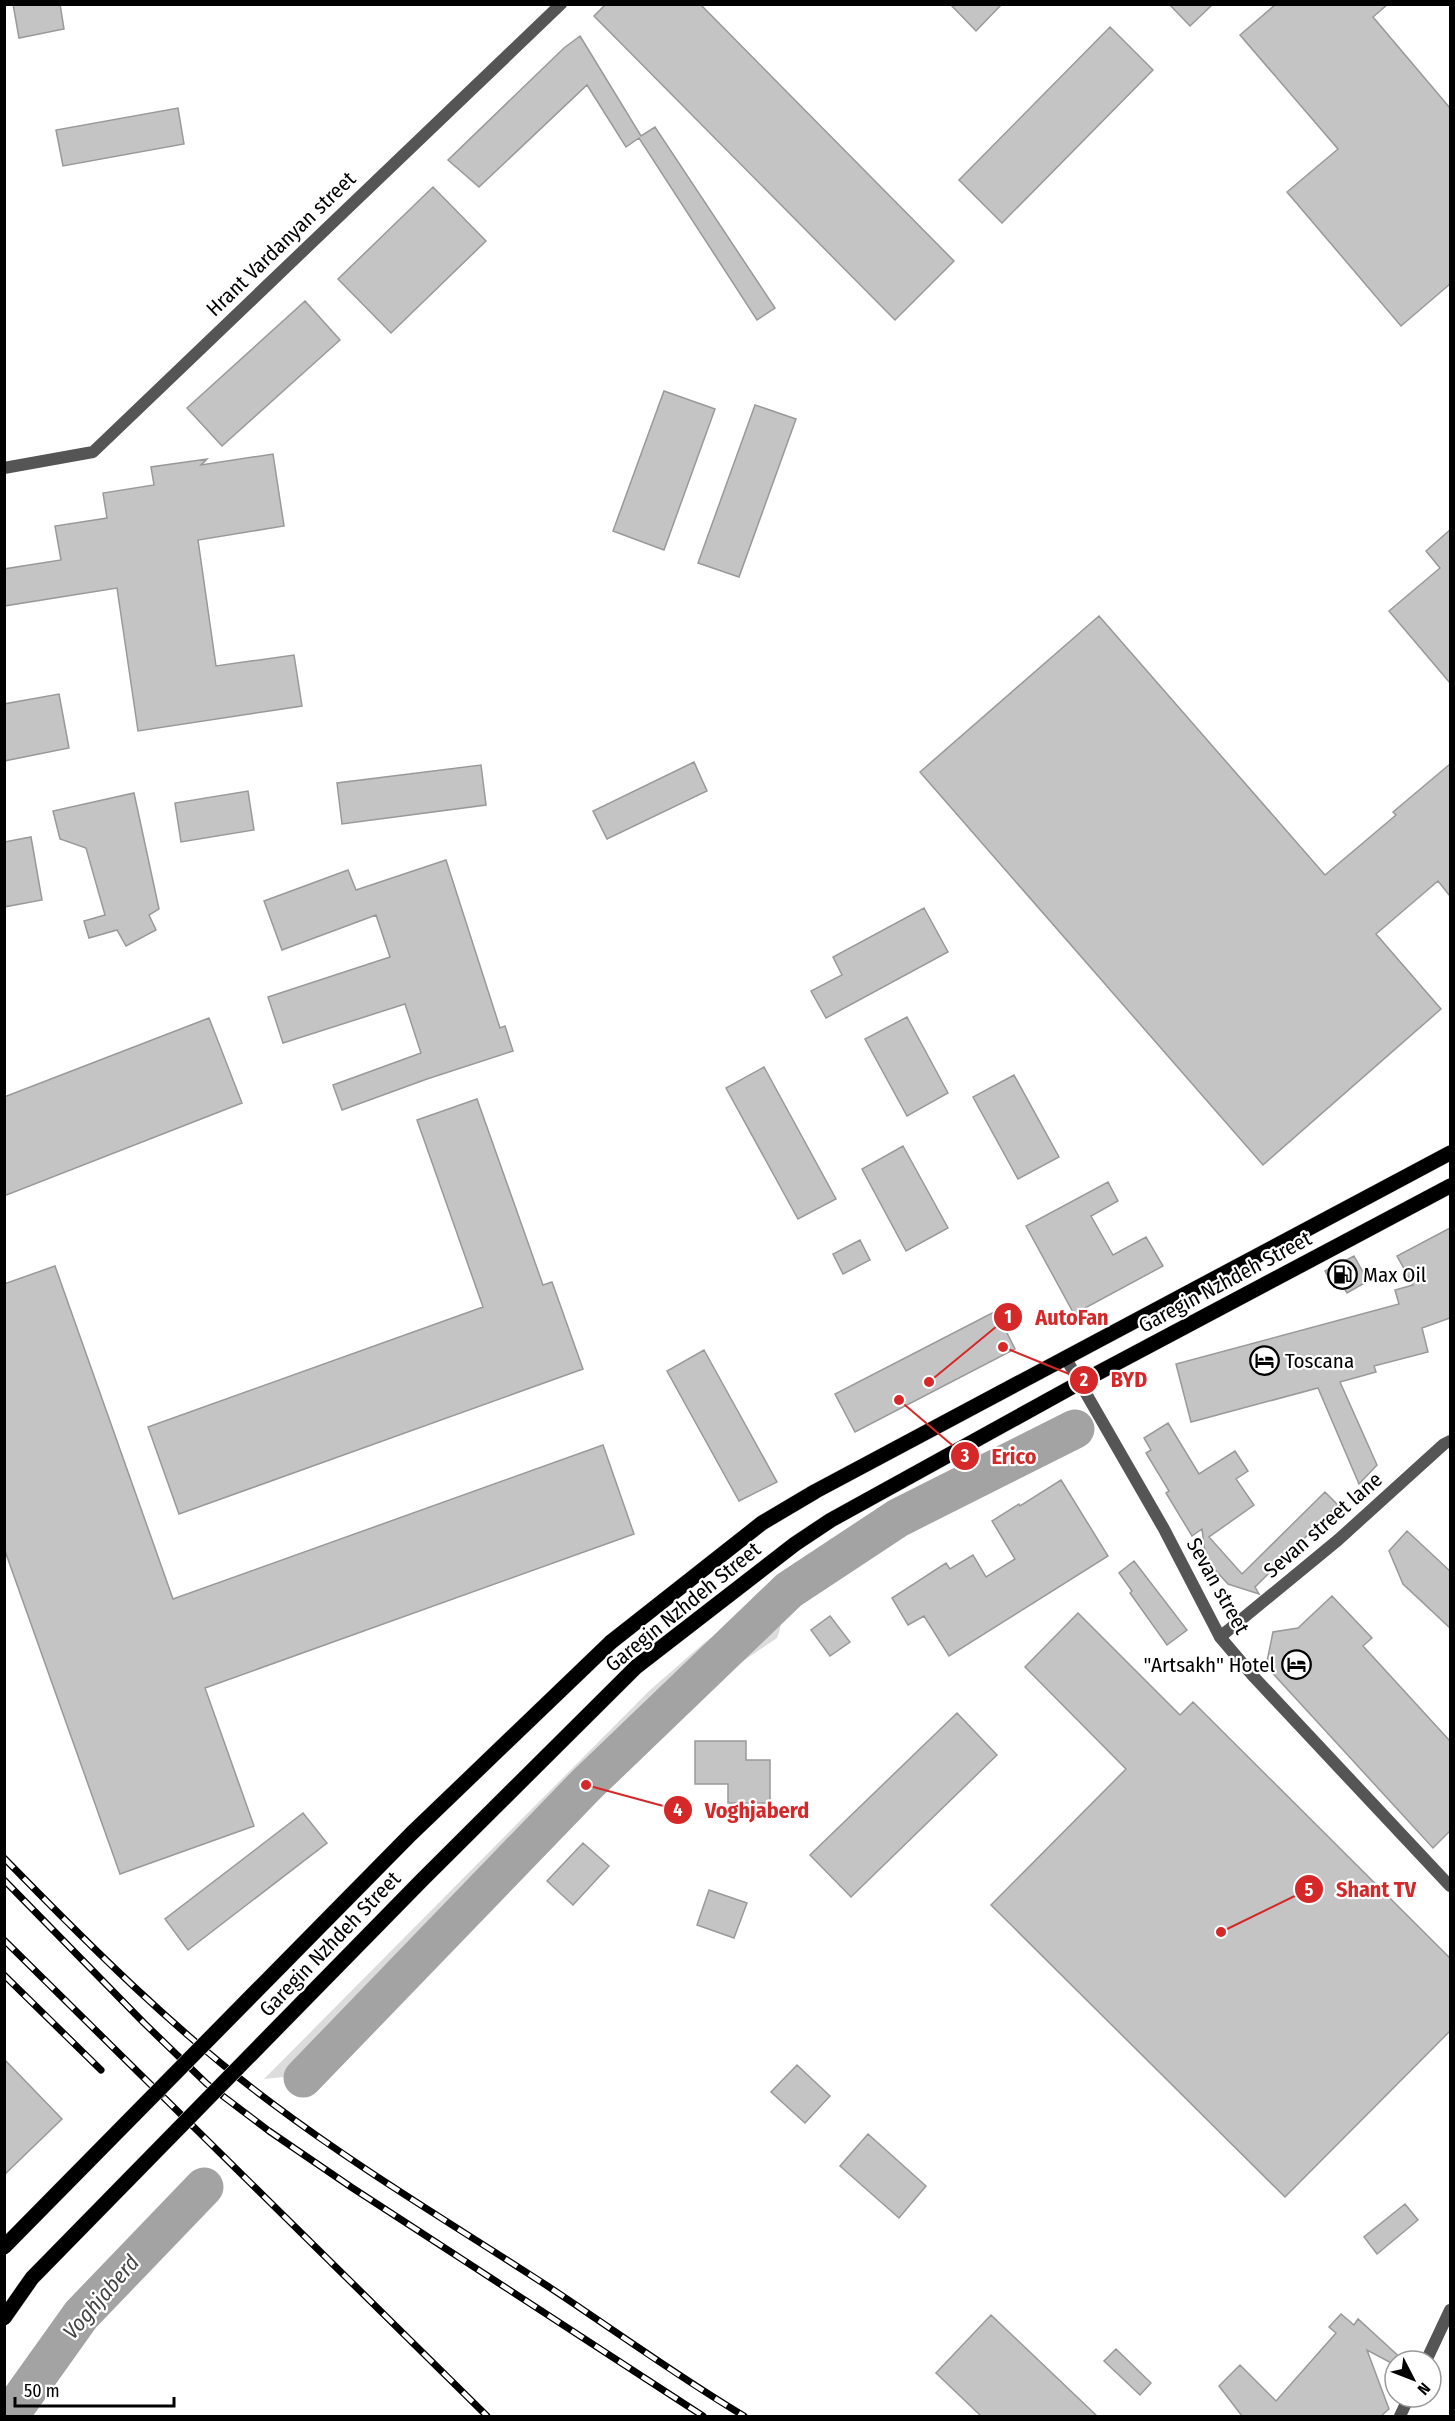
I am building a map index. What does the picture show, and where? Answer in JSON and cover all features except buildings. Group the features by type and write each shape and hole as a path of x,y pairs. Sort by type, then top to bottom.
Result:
{"main road":[{"name":"Garegin Nzhdeh Street","path":"4,2247 411,1834 611,1642 762,1523 816,1491 1450,1152"},
{"name":"Garegin Nzhdeh Street","path":"4,2318 32,2278 422,1880 636,1667 795,1544 822,1526 1081,1382 1450,1186"}],"street":[{"name":"Hrant Vardanyan street","path":"4,468 93,452 561,4"},
{"name":"Sevan street","path":"1065,1357 1164,1529 1220,1637 1254,1677 1450,1886"},
{"name":"Sevan street lane","path":"1220,1637 1338,1540 1450,1441"},
{"path":"1432,2349 1450,2310"}],"shaded area":[{"path":"775,1594 781,1616 777,1638 699,1691 667,1718 648,1743 604,1789 572,1813 329,2057 302,2075 264,2079 650,1690 704,1643"}],"waterway":[{"name":"Voghjaberd","path":"303,2078 586,1785 789,1590 898,1518 1075,1429"},
{"name":"Voghjaberd","path":"9,2416 81,2315 204,2187"}],"railway":[{"path":"4,1858 101,1955 168,2017 273,2104 375,2175 744,2416"},
{"path":"4,1880 207,2084 269,2131 351,2187 703,2416"},
{"path":"4,1940 487,2416"},
{"path":"4,1975 101,2070"}],"place":[{"name":"Max Oil","path":"1342,1275"},
{"name":"BYD","path":"1003,1347"},
{"name":"Tosсana","path":"1264,1361"},
{"name":"AutoFan","path":"929,1382"},
{"name":"Erico","path":"899,1400"},
{"name":"\"Artsakh\" Hotel","path":"1296,1665"},
{"name":"Voghjaberd","path":"586,1785"},
{"name":"Shant TV","path":"1221,1932"}]}
